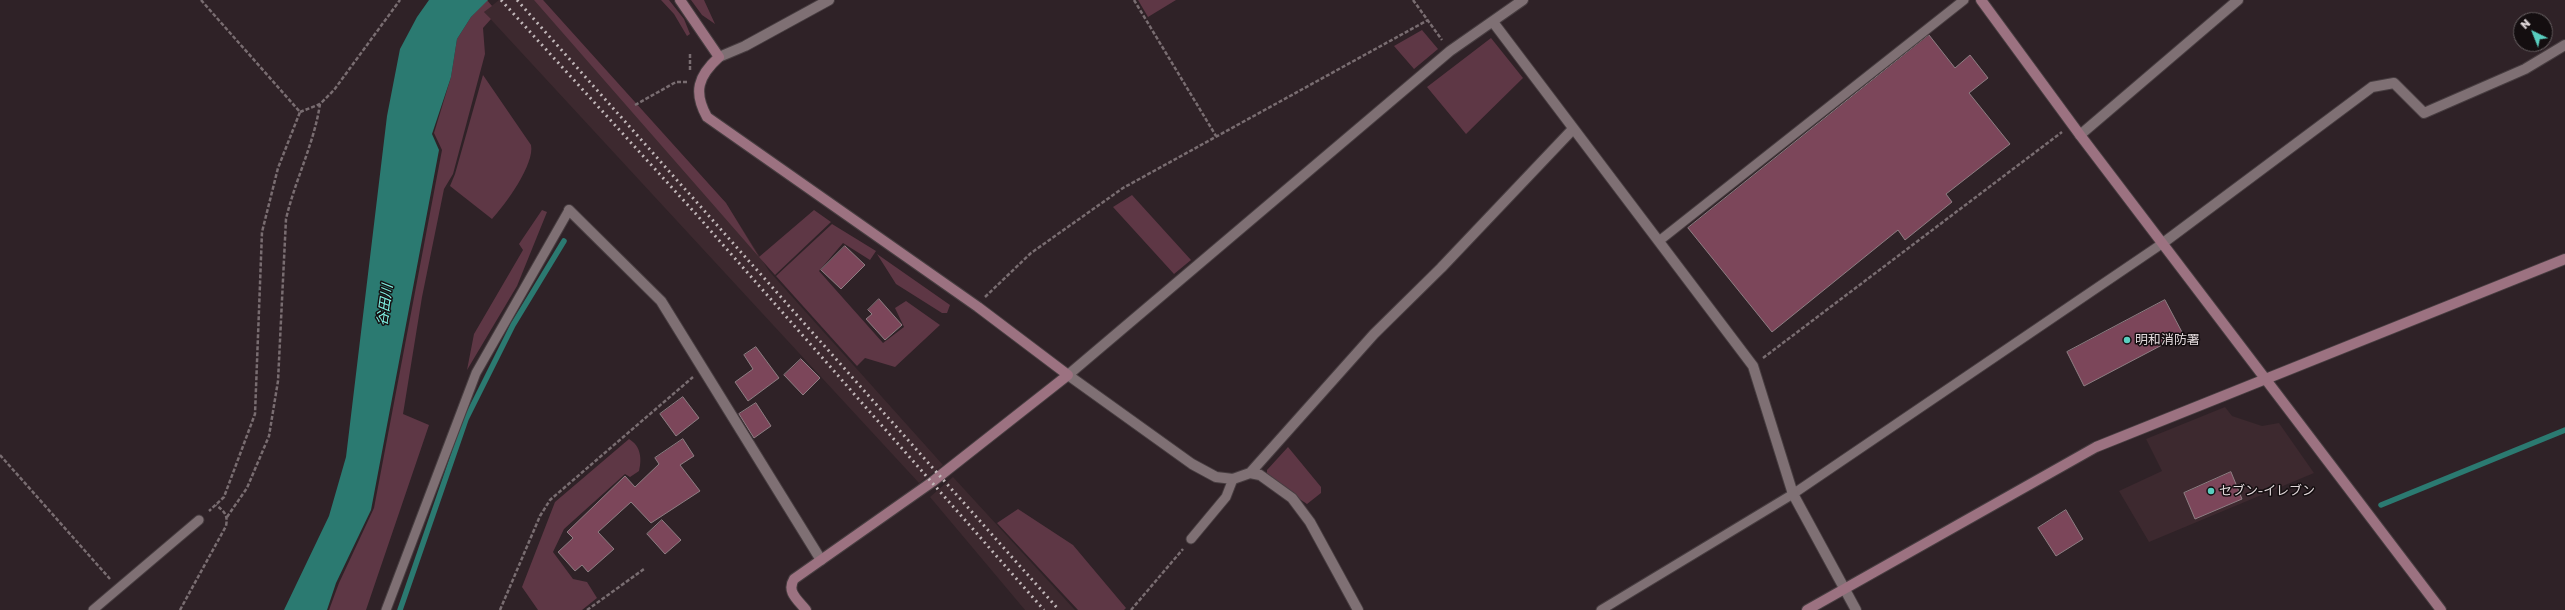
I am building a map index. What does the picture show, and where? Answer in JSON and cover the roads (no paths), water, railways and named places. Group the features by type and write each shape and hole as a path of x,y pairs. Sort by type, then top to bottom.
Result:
{"street":[{"path":"680,0 719,57"},
{"path":"828,0 745,46 719,57 703,74 699,84 698,95 707,117 978,307 1068,375 1192,464 1216,477 1233,479 1250,474 1260,475 1292,498 1310,522 1358,610"},
{"path":"806,610 791,592 791,584 794,579 932,482 1068,375 1450,51 1523,0"},
{"path":"1981,0 2072,125 2441,610"},
{"path":"2080,135 2238,0"},
{"path":"1493,22 1753,366 1793,494 1856,610"},
{"path":"2163,244 2372,87 2394,83 2424,113 2526,69 2565,45"},
{"path":"1250,474 1374,334 1441,268 1573,129"},
{"path":"569,210 661,301 821,560"},
{"path":"1807,610 2096,447 2565,259"}],"lane":[{"path":"1659,241 1964,0"},
{"path":"386,610 476,373 569,210"},
{"path":"1601,610 1793,494 2163,244"},
{"path":"1191,539 1226,497 1233,479"},
{"path":"94,610 199,520"}],"water":[{"name":"谷田川","path":"429,0 488,0 471,17 457,39 451,77 432,134 439,150 371,510 336,583 327,610 284,610 329,516 346,457 387,116 400,49 417,17"}],"waterway":[{"path":"400,610 466,419 513,325 564,241"},
{"path":"2381,505 2565,430"}],"railway":[{"path":"501,0 696,214 1044,610"},
{"path":"517,0 1059,610"}],"place":[{"name":"明和消防署","path":"2127,340"},
{"name":"セブン-イレブン","path":"2211,491"}]}
